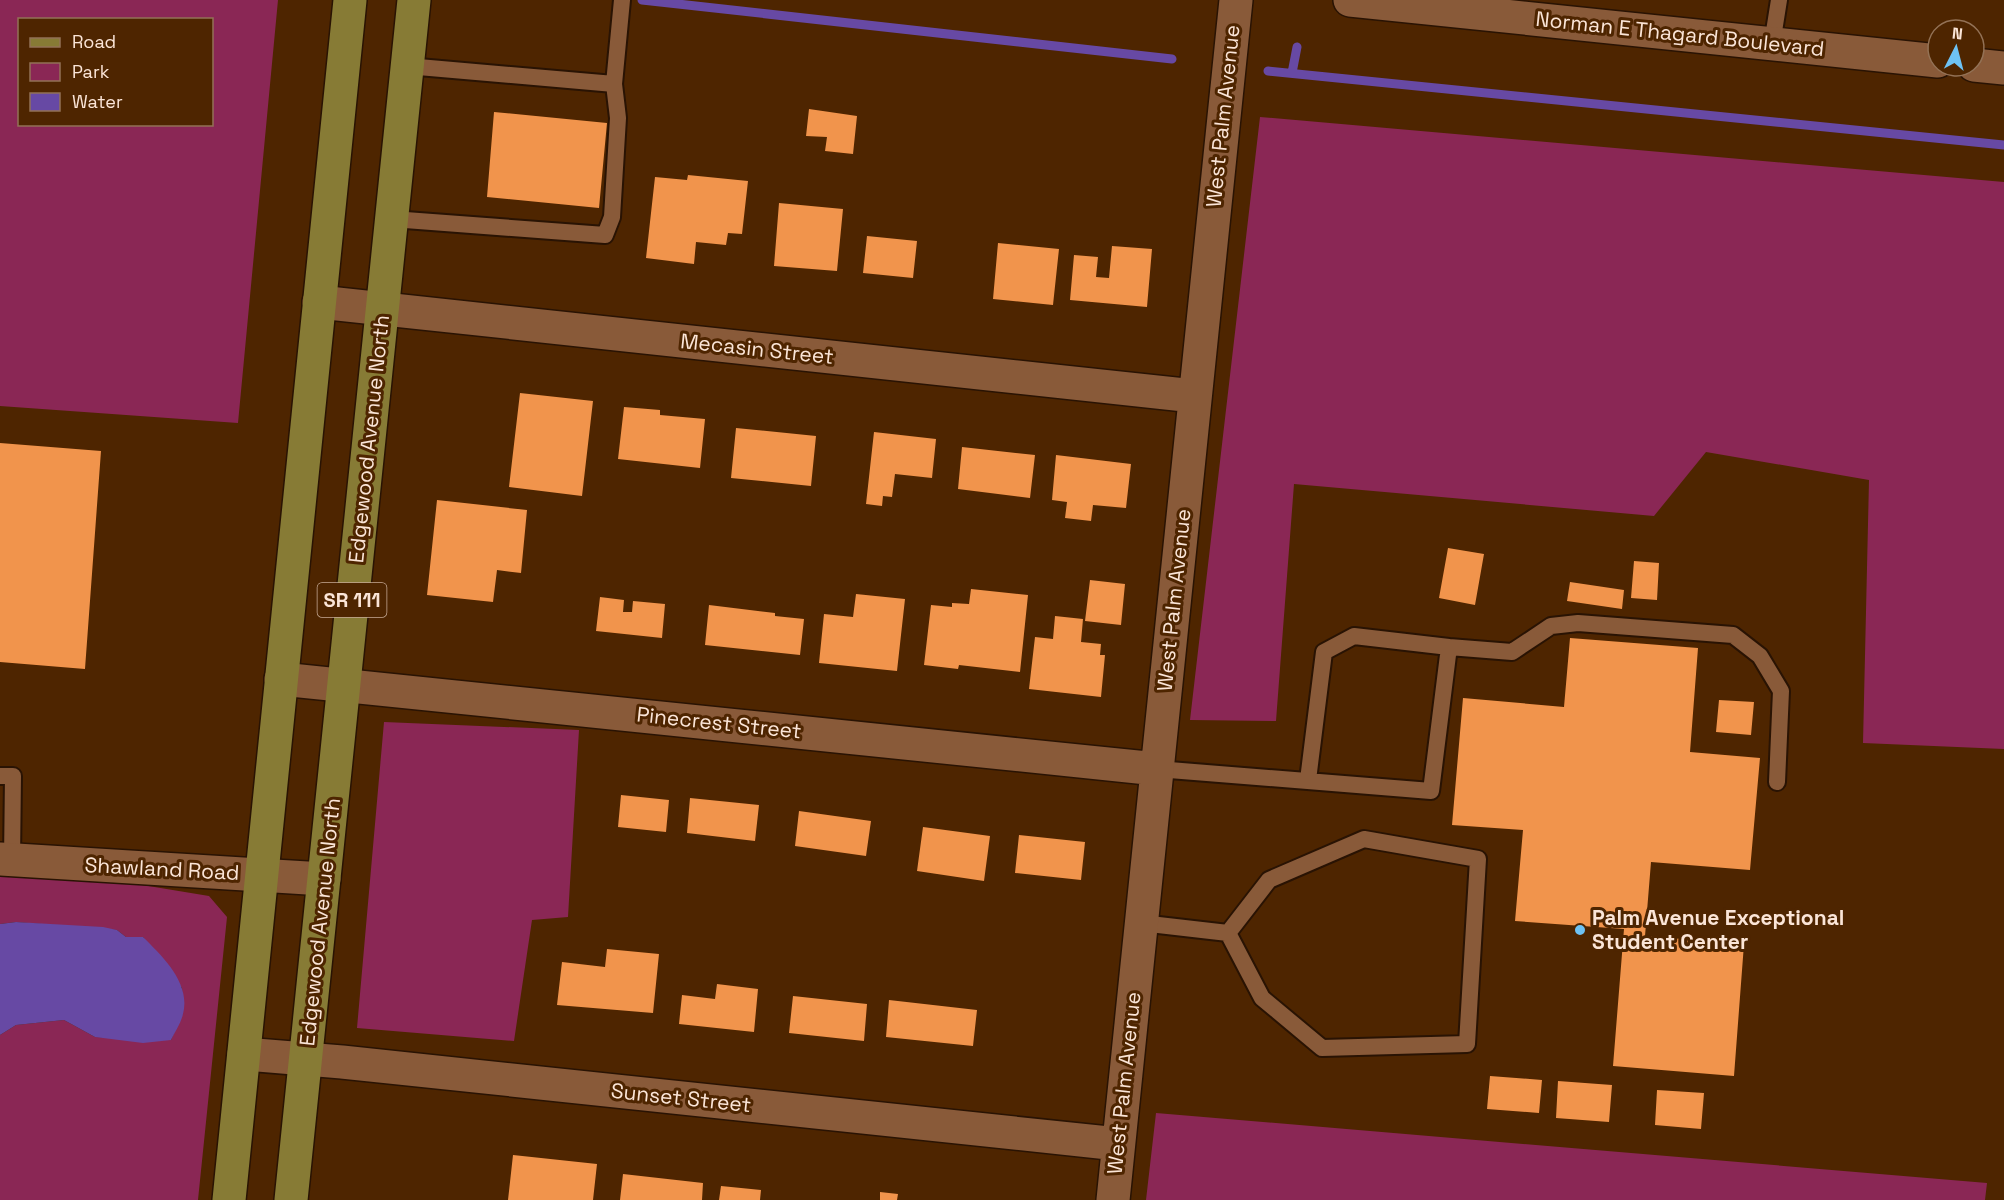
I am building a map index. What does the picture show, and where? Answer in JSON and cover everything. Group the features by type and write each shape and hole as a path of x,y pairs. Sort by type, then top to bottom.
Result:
{"main road":[{"name":"SR 111","path":"229,1200 350,0"},
{"name":"Edgewood Avenue North","path":"291,1200 414,0"}],"street":[{"name":"West Palm Avenue","path":"1113,1200 1236,0"},
{"name":"Norman E Thagard Boulevard","path":"1350,0 1926,61"},
{"path":"1986,67 2004,69"},
{"name":"Mecasin Street","path":"320,302 1194,396"},
{"name":"Pinecrest Street","path":"281,679 1157,769"},
{"name":"Shawland Road","path":"6,859 324,879"},
{"name":"Sunset Street","path":"244,1054 1118,1144"}],"lane":[{"path":"392,219 605,235 612,217 618,129 614,84 622,0"},
{"path":"1772,44 1779,0"},
{"path":"407,66 614,84"},
{"path":"1308,780 1324,652 1354,636 1512,652 1551,626 1578,623 1732,635 1760,656 1781,691 1777,782"},
{"path":"1157,769 1431,790 1449,647"},
{"path":"0,776 13,776 6,859"},
{"path":"1364,839 1478,859 1467,1044 1322,1048 1262,998 1228,933 1269,880 1364,839"},
{"path":"1141,923 1228,933"}],"green space":[{"path":"0,0 278,0 238,423 0,406"},
{"path":"1260,117 2004,182 2004,749 1863,743 1869,480 1706,452 1654,516 1294,484 1276,721 1190,720"},
{"path":"384,722 579,730 568,917 532,920 514,1041 357,1028"},
{"path":"0,874 112,880 209,896 227,917 198,1200 0,1200 0,1035 16,1025 64,1020 95,1037 171,1040 183,1013 182,988 143,937 126,937 117,930 16,922 0,924"},
{"path":"1156,1113 1987,1183 1985,1200 1146,1200"}],"water":[{"path":"16,922 103,927 117,930 126,937 143,937 174,971 183,992 183,1014 171,1040 143,1043 95,1037 64,1020 16,1025 0,1035 0,924"}],"building":[{"path":"809,109 857,116 853,154 825,151 827,137 806,136"},
{"path":"494,112 607,123 599,208 487,197"},
{"path":"688,175 748,181 742,234 728,233 726,245 696,242 694,264 646,258 655,177 687,180"},
{"path":"779,203 843,209 837,271 774,266"},
{"path":"867,236 917,241 913,278 863,273"},
{"path":"998,243 1059,249 1053,305 993,299"},
{"path":"1112,246 1152,249 1147,307 1070,300 1074,255 1098,257 1096,277 1109,278"},
{"path":"520,393 593,401 582,496 509,487"},
{"path":"624,407 660,410 660,415 705,419 700,468 618,459"},
{"path":"736,428 816,436 811,486 731,478"},
{"path":"874,432 936,439 932,478 895,474 892,497 883,496 882,506 866,504"},
{"path":"0,443 101,451 85,669 0,662"},
{"path":"962,447 1035,455 1030,498 958,489"},
{"path":"1056,455 1131,464 1126,508 1093,505 1091,521 1065,518 1067,502 1052,500"},
{"path":"437,500 527,510 521,573 497,570 493,602 427,595"},
{"path":"1448,548 1484,554 1475,605 1439,598"},
{"path":"1634,561 1659,563 1657,600 1631,598"},
{"path":"1090,580 1125,584 1121,625 1085,621"},
{"path":"1570,582 1624,590 1622,609 1567,601"},
{"path":"971,589 1028,595 1020,672 959,665 958,669 924,665 931,605 952,607 952,603 969,604"},
{"path":"856,594 905,599 897,671 819,663 824,614 853,617"},
{"path":"600,597 624,600 623,612 632,612 633,601 665,604 662,638 596,631"},
{"path":"709,605 804,619 800,655 705,645"},
{"path":"1055,616 1083,619 1081,642 1101,644 1100,655 1105,655 1101,697 1029,689 1035,637 1053,639"},
{"path":"1570,638 1698,648 1690,752 1760,758 1750,870 1651,862 1645,936 1744,944 1734,1076 1613,1066 1624,929 1515,921 1523,830 1452,825 1463,698 1564,707"},
{"path":"1719,700 1754,702 1751,735 1716,732"},
{"path":"621,795 669,800 666,832 618,827"},
{"path":"690,798 759,805 755,841 687,833"},
{"path":"799,811 871,821 866,856 795,846"},
{"path":"923,827 990,836 984,881 917,871"},
{"path":"1019,835 1085,842 1081,880 1015,873"},
{"path":"607,949 659,954 653,1013 557,1005 562,962 605,967"},
{"path":"717,984 758,989 754,1032 679,1024 682,995 715,999"},
{"path":"793,996 867,1004 864,1041 789,1033"},
{"path":"889,1000 977,1010 973,1046 886,1037"},
{"path":"1490,1076 1542,1080 1539,1113 1487,1109"},
{"path":"1558,1081 1612,1085 1609,1122 1556,1118"},
{"path":"1657,1090 1704,1093 1701,1129 1655,1125"},
{"path":"513,1155 597,1164 593,1200 508,1200"},
{"path":"623,1174 703,1183 702,1200 620,1200"},
{"path":"721,1186 761,1190 760,1200 719,1200"},
{"path":"880,1192 898,1194 897,1200 880,1200"}],"waterway":[{"path":"642,0 1172,59"},
{"path":"1292,73 1297,47"},
{"path":"1268,71 2004,145"}],"place":[{"name":"Palm Avenue Exceptional Student Center","path":"1580,930"}]}
